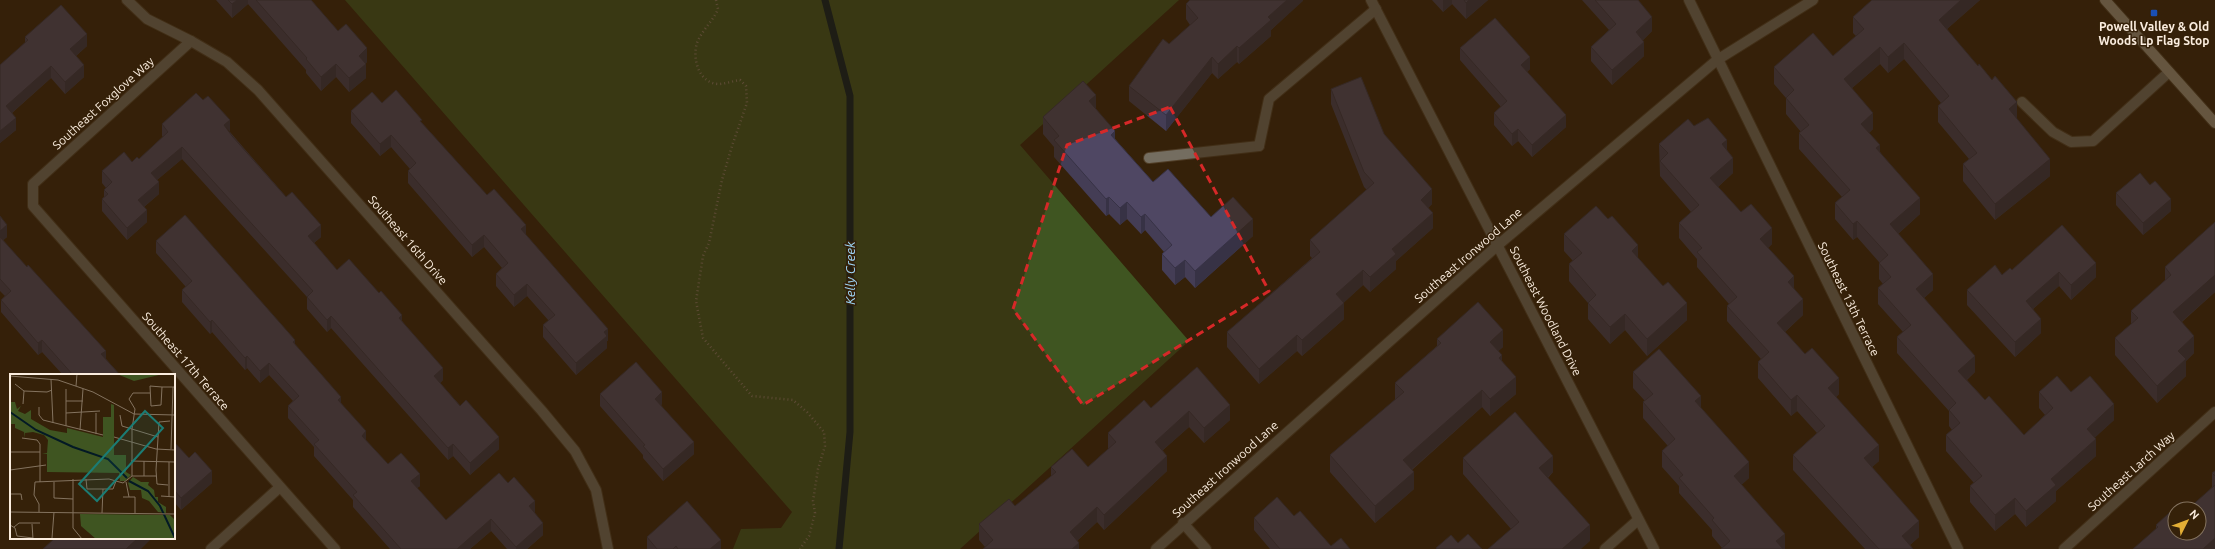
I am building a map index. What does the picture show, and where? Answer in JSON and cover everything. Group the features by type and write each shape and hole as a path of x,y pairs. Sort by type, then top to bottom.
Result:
{"main road":[{"path":"2105,0 2215,123"}],"street":[{"name":"Southeast 16th Drive","path":"126,0 147,19 191,40 227,62 258,90 547,417 575,451 596,490 608,549"},
{"name":"Southeast 13th Terrace","path":"1690,0 1958,549"},
{"name":"Southeast Ironwood Lane","path":"1156,549 1498,245 1718,60 1813,0"},
{"path":"1149,158 1259,146 1269,98 1373,5"},
{"name":"Southeast Woodland Drive","path":"1373,5 1654,549"},
{"name":"Southeast Foxglove Way","path":"33,184 191,40"},
{"path":"2022,102 2053,132 2071,142 2093,141 2169,72"},
{"name":"Southeast 17th Terrace","path":"33,184 33,206 335,549"},
{"name":"Southeast Larch Way","path":"2064,549 2215,412"},
{"path":"211,549 280,487"},
{"path":"1605,549 1638,520"},
{"path":"1184,523 1206,549"}],"path":[{"path":"716,0 718,8 714,19 705,29 697,43 695,62 699,72 710,82 719,84 740,80 746,86 747,103 722,180 709,243 703,256 696,301 699,322 703,338 752,396 793,400 807,412 824,432 825,446 818,469 813,501 815,513 809,536 800,549"}],"highlighted area":[{"path":"1170,107 1269,291 1083,405 1013,309 1067,145"}],"green space":[{"path":"345,0 1179,0 1020,145 1189,341 960,549 733,549 741,529 781,528 792,512"}],"building":[{"path":"228,0 237,0 232,4"},
{"path":"256,0 311,0 338,31 346,24 367,48 359,56 366,64 349,78 336,64 321,77 306,59 307,58"},
{"path":"1190,0 1287,0 1268,17 1271,20 1239,48 1237,46 1218,64 1212,57 1166,115 1129,86 1163,39 1169,44 1198,18 1186,4"},
{"path":"1595,0 1638,0 1652,17 1636,32 1644,42 1612,70 1591,47 1616,24"},
{"path":"1872,0 1961,0 1939,20 1978,66 1979,64 1992,80 1995,76 2017,102 2009,109 2050,159 1995,204 1963,164 1977,153 1938,106 1949,96 1904,43 1888,57 1880,47 1844,79 1873,113 1861,124 1880,145 1876,148 1920,198 1890,224 1933,274 1916,289 1975,356 1958,371 1985,400 1989,396 2024,435 2053,408 2039,392 2057,376 2071,392 2090,376 2114,404 2087,429 2096,439 2051,479 2056,485 2026,511 2015,498 1995,515 1970,486 1982,476 1946,435 1960,423 1949,410 1956,403 1897,337 1911,325 1878,288 1891,277 1879,263 1888,255 1857,221 1853,224 1835,203 1850,190 1799,133 1809,125 1786,98 1794,90 1774,67 1813,33 1833,56 1864,29 1853,17"},
{"path":"61,5 87,34 70,49 84,65 65,82 51,66 6,106 16,118 0,131 0,65 28,40 25,37"},
{"path":"1495,18 1530,57 1521,65 1566,115 1532,145 1518,129 1512,134 1494,113 1507,101 1460,48"},
{"path":"1361,77 1384,134 1432,189 1421,200 1433,213 1392,249 1396,254 1370,277 1363,270 1336,294 1344,303 1302,340 1297,335 1259,369 1227,332 1320,252 1310,240 1374,183 1364,172 1331,89"},
{"path":"1083,81 1096,95 1089,101 1115,131 1111,135 1153,182 1168,169 1211,217 1233,197 1253,219 1195,271 1185,260 1175,268 1162,254 1172,245 1145,214 1141,217 1127,202 1120,208 1109,197 1106,199 1054,140 1059,136 1043,117"},
{"path":"396,90 422,120 420,121 487,195 494,189 526,225 521,229 608,329 604,332 607,336 576,363 543,325 555,315 527,284 514,295 496,274 508,263 484,235 472,245 408,171 416,163 391,135 380,144 351,111 372,92 382,103"},
{"path":"196,93 203,100 208,96 230,120 224,125 232,136 286,197 292,192 321,225 308,236 337,270 349,259 379,293 381,291 402,315 399,318 443,368 434,376 460,406 466,400 499,437 470,463 453,444 448,448 331,316 327,320 307,297 313,291 182,147 151,173 159,182 138,200 147,210 127,228 102,199 108,194 104,190 112,182 102,171 124,152 132,162 137,157 139,159 168,132 162,124"},
{"path":"1708,118 1727,140 1722,144 1733,158 1710,178 1741,212 1751,204 1772,228 1760,239 1794,276 1788,282 1803,299 1777,323 1805,354 1812,348 1839,378 1828,388 1879,445 1864,458 1919,521 1902,536 1913,549 1879,549 1793,455 1825,426 1797,395 1791,400 1758,362 1769,352 1727,306 1737,297 1697,252 1702,248 1679,223 1699,205 1660,161 1668,153 1659,144 1688,119 1694,126"},
{"path":"2140,173 2150,185 2155,181 2171,199 2143,223 2116,193"},
{"path":"1596,206 1608,219 1612,216 1638,245 1632,251 1663,286 1668,282 1687,303 1647,339 1625,314 1610,327 1588,303 1596,295 1569,264 1582,253 1564,234"},
{"path":"185,215 295,340 293,342 341,397 338,400 366,431 362,436 388,464 401,453 420,474 411,481 446,520 499,473 508,483 514,477 535,501 529,506 543,523 516,547 491,519 457,549 401,549 353,495 357,492 314,444 319,440 288,406 299,396 269,363 260,371 247,356 245,358 212,320 210,322 182,290 192,281 156,241"},
{"path":"0,216 7,225 0,231"},
{"path":"2215,222 2215,275 2173,312 2194,336 2178,351 2186,359 2157,386 2115,338 2138,318 2131,311 2171,275 2165,267"},
{"path":"2062,225 2096,263 2071,285 2059,272 2026,301 2041,319 2015,342 1967,290 1995,265 2002,275 2010,268 2012,270"},
{"path":"0,237 27,267 28,265 106,351 101,354 119,374 72,374 42,340 38,343 1,300 11,291 0,279"},
{"path":"1478,302 1503,330 1490,342 1502,355 1499,358 1516,377 1490,399 1482,390 1403,460 1414,472 1375,506 1330,455 1404,392 1395,383 1441,343 1437,339"},
{"path":"1659,349 1701,396 1695,401 1749,462 1734,476 1785,534 1776,541 1783,549 1721,549 1730,541 1712,520 1714,518 1679,478 1683,475 1662,451 1675,439 1643,402 1653,394 1633,372"},
{"path":"636,362 662,392 655,399 694,442 663,469 643,446 645,445 600,394"},
{"path":"1197,367 1230,405 1204,428 1189,411 1155,442 1167,456 1104,515 1097,507 1070,532 1079,543 1072,549 983,549 993,540 979,524 1009,499 1015,506 1056,472 1051,467 1072,449 1088,467 1116,442 1108,433 1144,400 1151,408"},
{"path":"1515,412 1553,456 1539,468 1590,525 1562,549 1488,549 1519,522 1463,458"},
{"path":"175,443 189,458 195,452 212,471 181,498 175,491"},
{"path":"2215,485 2215,538 2203,549 2133,549 2158,527 2156,525 2167,515 2167,541 2207,541 2207,501 2197,501"},
{"path":"1277,497 1294,516 1300,511 1331,546 1341,538 1350,549 1280,549 1254,518"},
{"path":"687,501 721,540 710,549 678,549 676,546 673,549 657,549 647,537"},
{"path":"1468,534 1482,549 1436,548 1451,535 1458,543"},
{"path":"54,539 137,539 126,549 43,549"}],"waterway":[{"name":"Kelly Creek","path":"825,0 850,96 850,432 839,549"}],"place":[{"name":"Powell Valley & Old Woods Lp Flag Stop","path":"2154,13"}]}
